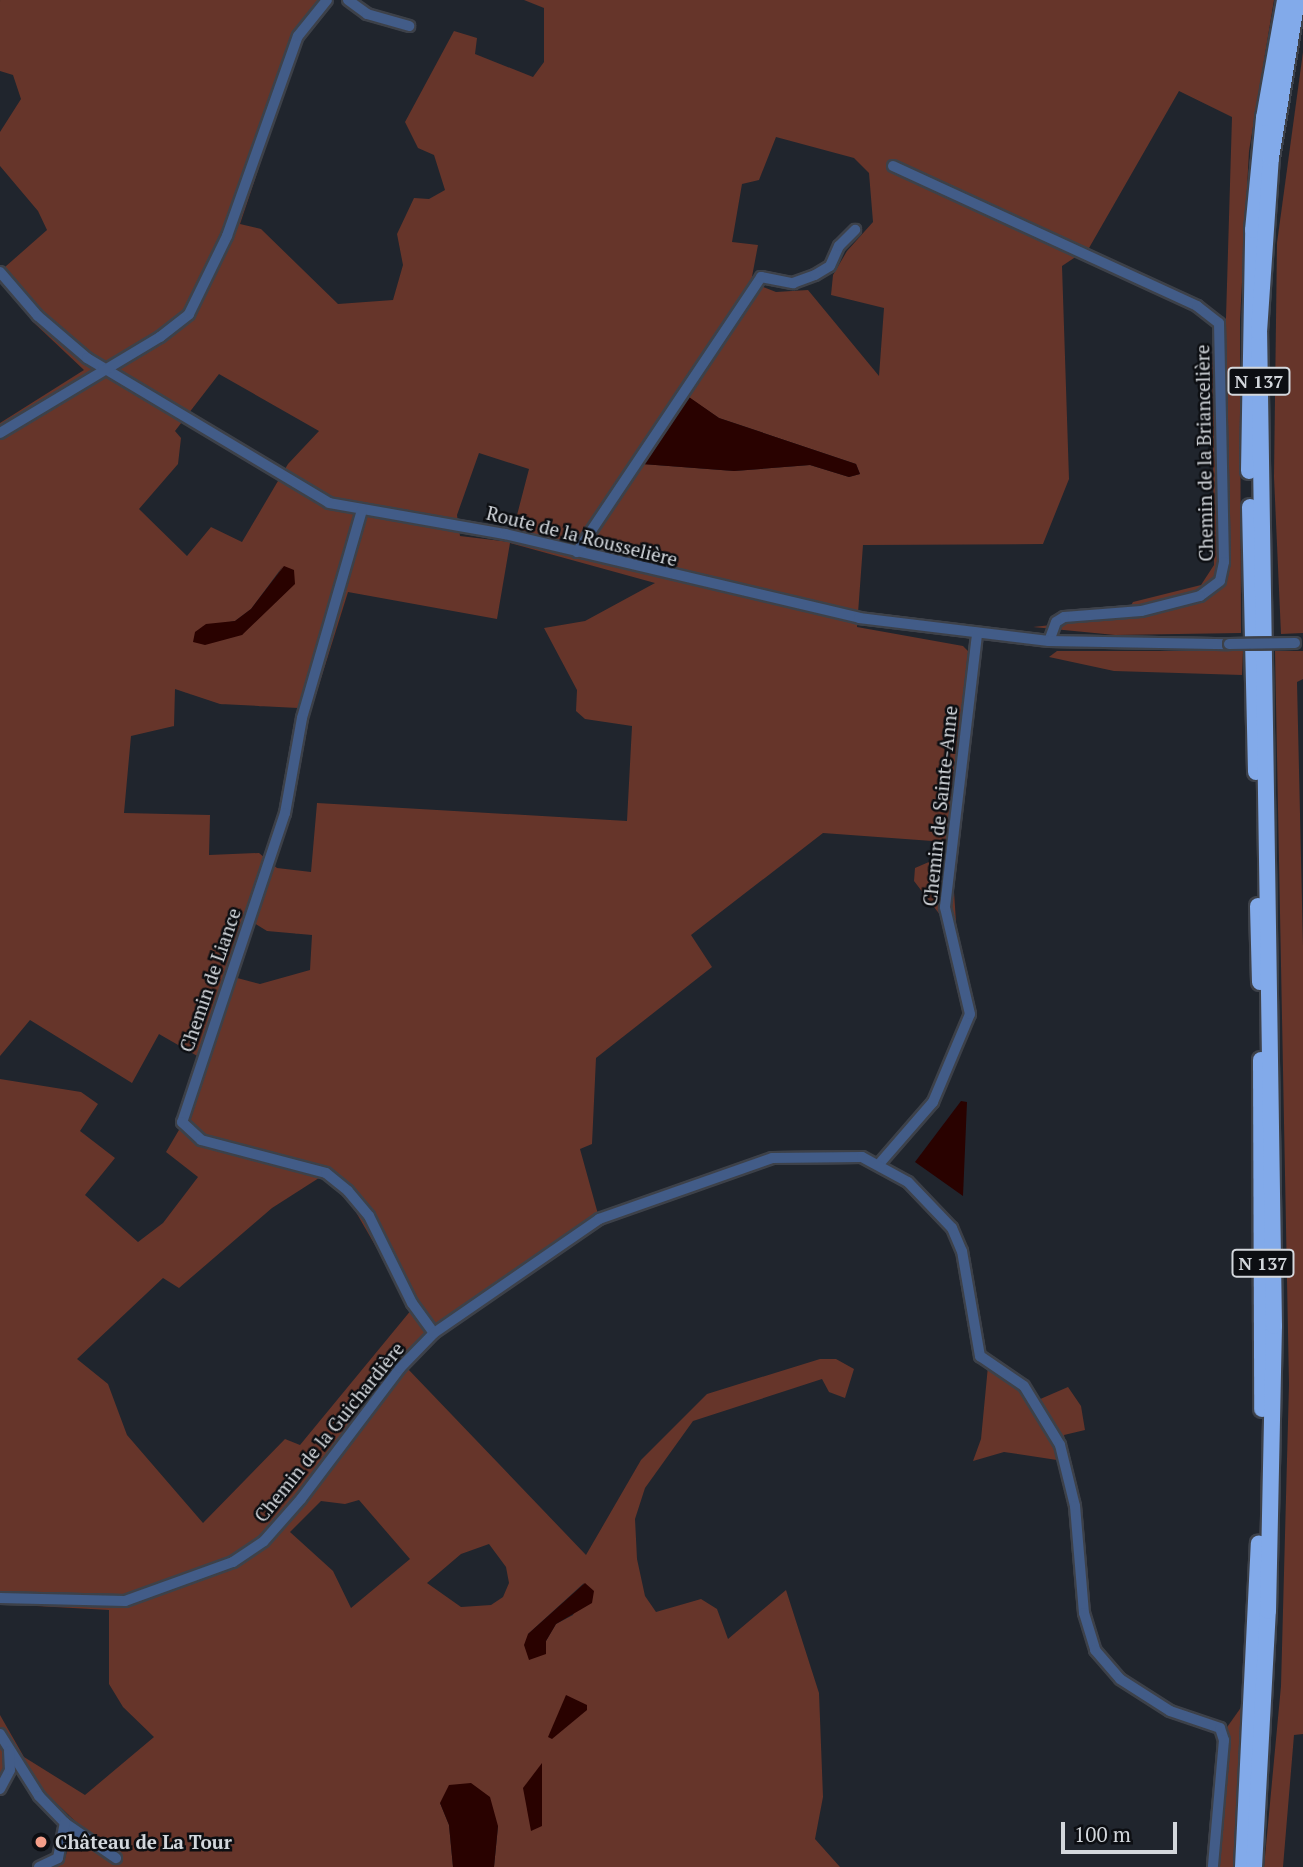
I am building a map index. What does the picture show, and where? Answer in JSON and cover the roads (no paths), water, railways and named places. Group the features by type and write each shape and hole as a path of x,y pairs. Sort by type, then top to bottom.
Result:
{"highway":[{"name":"N 137","path":"1243,1867 1258,1572 1263,1314 1248,341 1260,155 1285,0"},
{"name":"N 137","path":"1254,1867 1268,1611 1274,1340 1259,332 1271,158 1297,0"}],"street":[{"path":"0,433 178,326 198,301 245,190 298,36 327,0"},
{"path":"348,0 367,14 409,26"},
{"name":"Chemin de la Briancelière","path":"893,166 1185,300 1219,323 1224,562 1220,581 1200,596 1141,611 1064,617 1056,622 1049,641"},
{"path":"577,552 761,277 793,282 815,275 830,266 839,246 855,230"},
{"name":"Route de la Rousselière","path":"0,272 51,329 105,370 308,494 362,510 505,534 820,611 1049,641 1299,643"},
{"name":"Chemin de Liance","path":"362,510 302,718 285,813 182,1122 201,1140 326,1173 348,1191 369,1216 412,1303 434,1333"},
{"name":"Chemin de Sainte-Anne","path":"880,1163 933,1102 970,1014 945,906 977,633"},
{"name":"Chemin de la Guichardière","path":"0,1598 125,1601 233,1562 264,1541 301,1499 400,1368 434,1333 619,1209 772,1158 833,1154 880,1163 908,1182 952,1228 962,1251 980,1356 1024,1386 1060,1445 1076,1506 1084,1613 1094,1650 1121,1679 1170,1711 1220,1728 1224,1740 1213,1867"},
{"path":"0,1734 9,1751 65,1823 116,1858"},
{"path":"0,1789 10,1770 9,1751"},
{"path":"39,1867 58,1858 65,1823"}],"place":[{"name":"Château de La Tour","path":"41,1842"}]}
